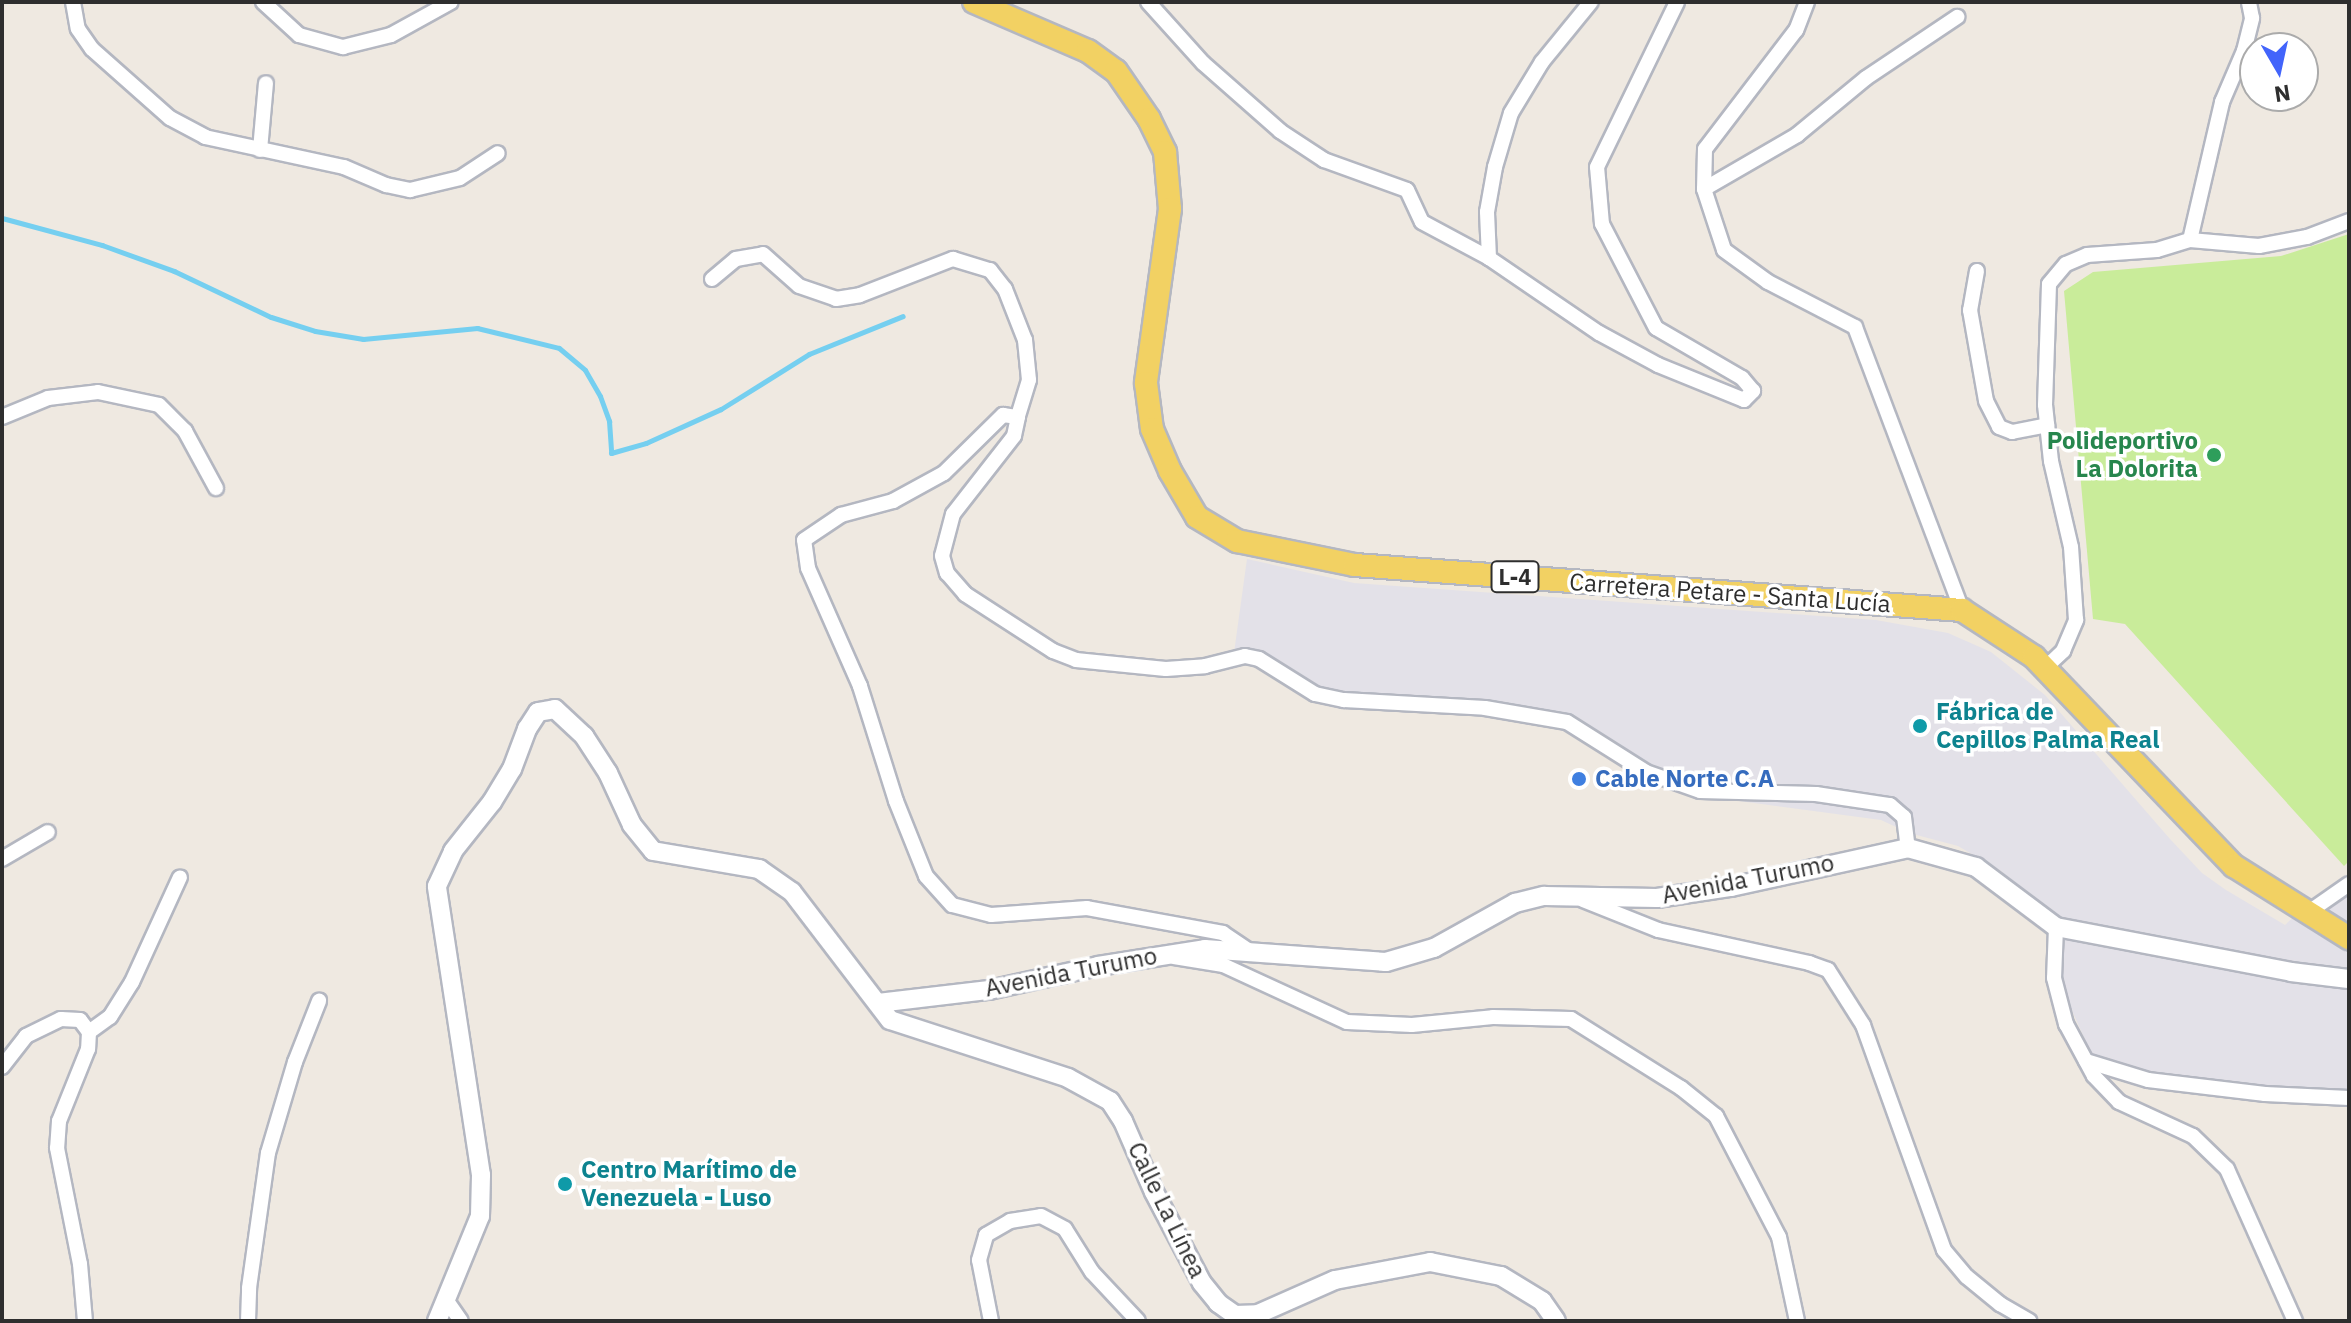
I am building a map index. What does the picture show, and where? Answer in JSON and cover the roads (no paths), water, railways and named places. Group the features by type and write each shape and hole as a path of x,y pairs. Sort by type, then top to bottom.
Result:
{"main road":[{"name":"Carretera Petare - Santa Lucía","path":"974,2 1088,51 1116,71 1149,119 1165,152 1170,209 1146,383 1152,429 1170,471 1197,517 1237,541 1355,565 1962,610"},
{"path":"1962,610 2045,668 2234,866 2306,914 2349,938"}],"street":[{"path":"73,2 78,29 84,39 150,102 205,137 344,167 386,185 410,190 460,178 498,153"},
{"path":"263,2 299,35 343,47 391,35 451,2"},
{"path":"1148,2 1203,63 1280,131 1324,160 1407,190 1422,222 1489,258 1599,333 1658,365 1744,400 1753,391 1742,378 1656,328 1602,224 1597,167 1677,2"},
{"path":"1489,258 1487,212 1495,167 1511,113 1542,62 1591,2"},
{"path":"1807,2 1796,30 1705,149 1704,189 1724,250 1768,282 1855,327 1962,610"},
{"path":"2190,240 2222,102 2244,51 2252,18 2249,2"},
{"path":"1704,189 1797,135 1866,78 1957,17"},
{"path":"260,150 266,83"},
{"path":"2045,668 2063,651 2076,620 2071,547 2051,461 2047,425 2049,284 2066,264 2087,255 2157,250 2190,240 2259,246 2307,237 2349,221"},
{"path":"712,279 736,259 763,254 799,286 836,299 860,295 953,259 990,270 1005,289 1025,340 1029,380 1014,436 953,514 942,556 947,573 965,594 1053,651 1076,660 1166,669 1205,666 1245,656 1259,659 1315,694 1344,700 1485,708 1567,722 1646,772 1700,791 1816,794 1890,805 1904,817 1908,848"},
{"path":"1977,271 1970,310 1986,401 1999,427 2012,432 2047,425"},
{"path":"2,417 48,398 98,392 159,405 185,431 216,488"},
{"path":"1018,417 1003,415 944,473 893,501 841,515 804,540 808,568 860,686 896,801 926,876 952,905 991,915 1087,908 1223,933 1254,954"},
{"path":"437,1321 480,1216 481,1175 437,886 453,851 492,802 512,769 527,729 538,712 555,709 584,736 608,773 632,825 653,851 759,869 792,892 878,1003"},
{"path":"2,859 48,832"},
{"name":"Avenida Turumo","path":"878,1003 989,990 1158,955 1205,949 1386,962 1434,948 1515,903 1544,896 1657,898 1731,887 1908,848 1976,867 2056,927 2291,972 2349,979"},
{"path":"89,1032 110,1017 132,982 180,877"},
{"path":"2306,914 2349,884"},
{"path":"1579,898 1658,930 1809,963 1828,970 1863,1025 1944,1250 1967,1277 2000,1304 2029,1321"},
{"path":"2056,927 2054,978 2066,1024 2094,1076 2119,1102 2193,1136 2227,1169 2295,1321"},
{"path":"1158,955 1223,965 1347,1022 1412,1025 1493,1017 1571,1019 1681,1088 1716,1116 1779,1237 1797,1321"},
{"path":"248,1321 249,1288 268,1153 295,1062 319,1001"},
{"name":"Calle La Línea","path":"878,1003 890,1020 908,1029 1068,1078 1110,1101 1123,1121 1154,1192 1202,1283 1218,1303 1235,1315 1258,1314 1335,1280 1430,1262 1501,1276 1542,1301 1556,1321"},
{"path":"2,1067 26,1036 61,1019 80,1020 89,1032 88,1049 59,1121 57,1148 84,1286 85,1321"},
{"path":"2086,1061 2148,1080 2265,1094 2349,1098"},
{"path":"991,1321 979,1260 986,1235 1010,1221 1041,1216 1065,1229 1092,1272 1138,1321"},
{"path":"447,1301 461,1321"}],"waterway":[{"path":"2,218 102,245 174,271 271,317 315,331 363,339 477,328 559,348 585,370 600,396 609,421 611,453 646,443 721,409 809,354 903,316"}],"place":[{"name":"Polideportivo La Dolorita","path":"2214,455"},
{"name":"Fábrica de Cepillos Palma Real","path":"1920,726"},
{"name":"Cable Norte C.A","path":"1579,779"},
{"name":"Centro Marítimo de Venezuela - Luso","path":"565,1184"}]}
